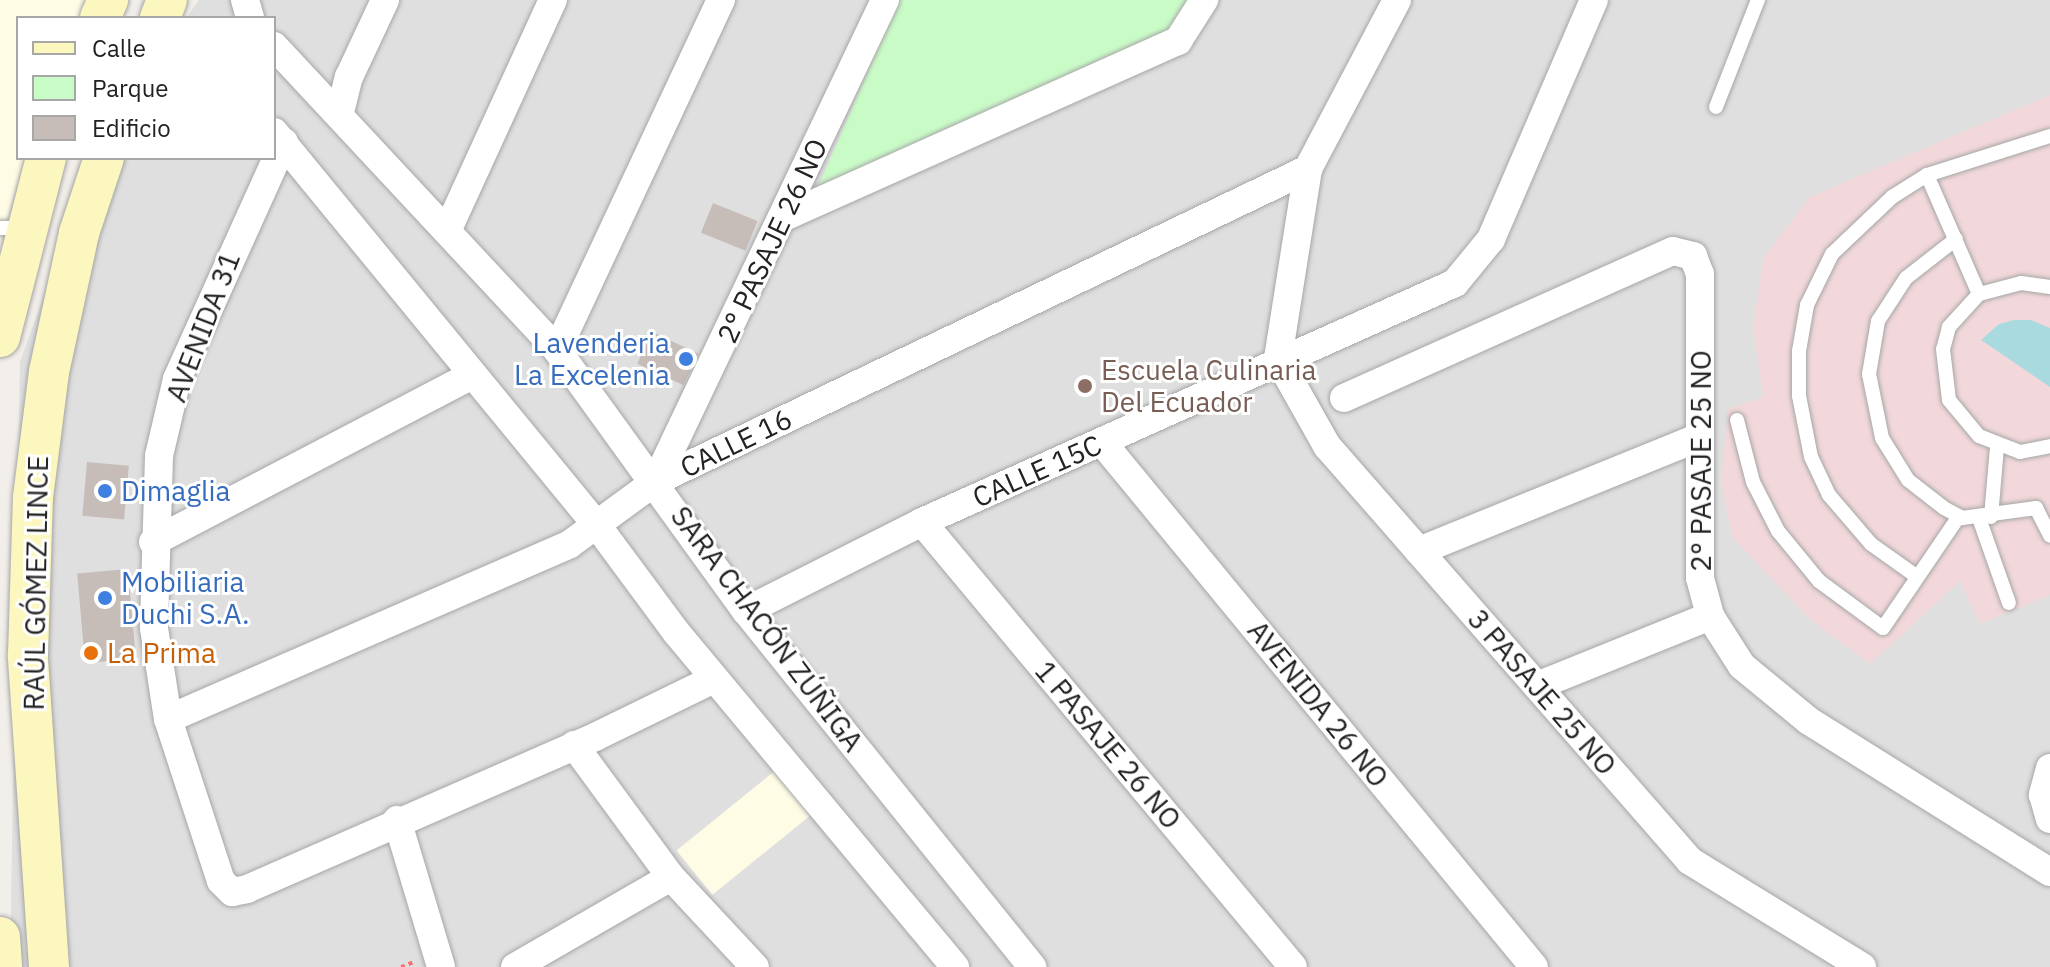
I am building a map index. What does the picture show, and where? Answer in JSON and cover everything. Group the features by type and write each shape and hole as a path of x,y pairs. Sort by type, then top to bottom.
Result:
{"main road":[{"path":"0,337 12,228 45,160"},
{"name":"RAÚL GÓMEZ LINCE","path":"49,967 28,655 33,497 52,356 79,233 103,160"},
{"path":"0,937 2,967"}],"street":[{"path":"340,112 349,77 385,0"},
{"path":"448,229 553,0"},
{"path":"557,350 721,0"},
{"name":"2° PASAJE 26 NO","path":"656,481 885,0"},
{"path":"784,217 1188,32 1204,0"},
{"path":"1278,359 1308,169 1397,0"},
{"name":"CALLE 15C","path":"746,611 922,522 1278,359 1455,283 1491,239 1594,0"},
{"name":"SARA CHACÓN ZÚÑIGA","path":"276,48 340,112 557,350 656,481 746,611 1032,967"},
{"path":"279,137 599,528 714,679 955,967"},
{"name":"AVENIDA 31","path":"269,160 177,379 159,456 153,542 154,628 168,719 221,881 232,892 397,820"},
{"name":"CALLE 16","path":"168,719 599,528 656,481 1308,169"},
{"name":"2° PASAJE 25 NO","path":"1344,398 1673,251 1693,256 1700,274 1700,578 1710,616 1742,666 1809,721 2050,872"},
{"name":"3 PASAJE 25 NO","path":"1278,359 1327,446 1690,861 1859,966"},
{"path":"153,542 472,375"},
{"path":"1419,551 1700,437"},
{"name":"AVENIDA 26 NO","path":"1102,442 1534,967"},
{"name":"1 PASAJE 26 NO","path":"922,522 1293,967"},
{"path":"1537,686 1710,616"},
{"path":"441,967 397,820 574,745 714,679"},
{"path":"574,745 671,877 755,967"},
{"path":"2050,768 2043,795 2050,819"},
{"path":"515,967 671,877"}],"lane":[{"path":"1716,107 1758,0"},
{"path":"1916,576 1871,544 1820,477 1801,417 1799,351 1807,305 1832,254 1892,197 1927,175 2050,136"},
{"path":"1927,175 1979,294"},
{"path":"1956,239 1895,291 1873,337 1869,374 1874,413 1892,461 1926,496 1959,516 1985,518 2036,508 2050,536"},
{"path":"2050,287 2021,283 1979,294 1949,327 1943,376 1949,400 1962,420 1997,447 2020,452 2050,446"},
{"path":"1737,420 1764,507 1819,581 1883,628 1959,516"},
{"path":"1997,447 1985,518 2009,603"}],"shaded area":[{"path":"0,0 91,0 82,16 16,16 16,160 24,160 0,241"},
{"path":"199,0 2050,0 2050,967 10,967 20,362 92,160 276,160 276,16 187,16"},
{"path":"2050,95 2050,595 1980,624 1960,581 1870,664 1811,620 1732,537 1721,483 1728,409 1763,397 1753,328 1763,258 1810,197"},
{"path":"776,770 812,814 712,895 677,851"}],"green space":[{"path":"899,0 1189,0 1182,24 814,196"}],"water":[{"path":"2031,320 2050,328 2050,387 1981,340 1999,324"}],"building":[{"path":"713,203 758,221 746,251 701,233"},
{"path":"652,332 698,354 683,385 637,364"},
{"name":"Dimaglia","path":"87,462 129,466 124,519 82,516"},
{"path":"128,569 136,659 85,663 77,573"}],"place":[{"name":"Lavenderia La Excelenia","path":"686,359"},
{"name":"Escuela Culinaria Del Ecuador","path":"1085,386"},
{"name":"Dimaglia","path":"105,491"},
{"name":"Mobiliaria Duchi S.A.","path":"105,598"},
{"name":"La Prima","path":"91,653"}]}
